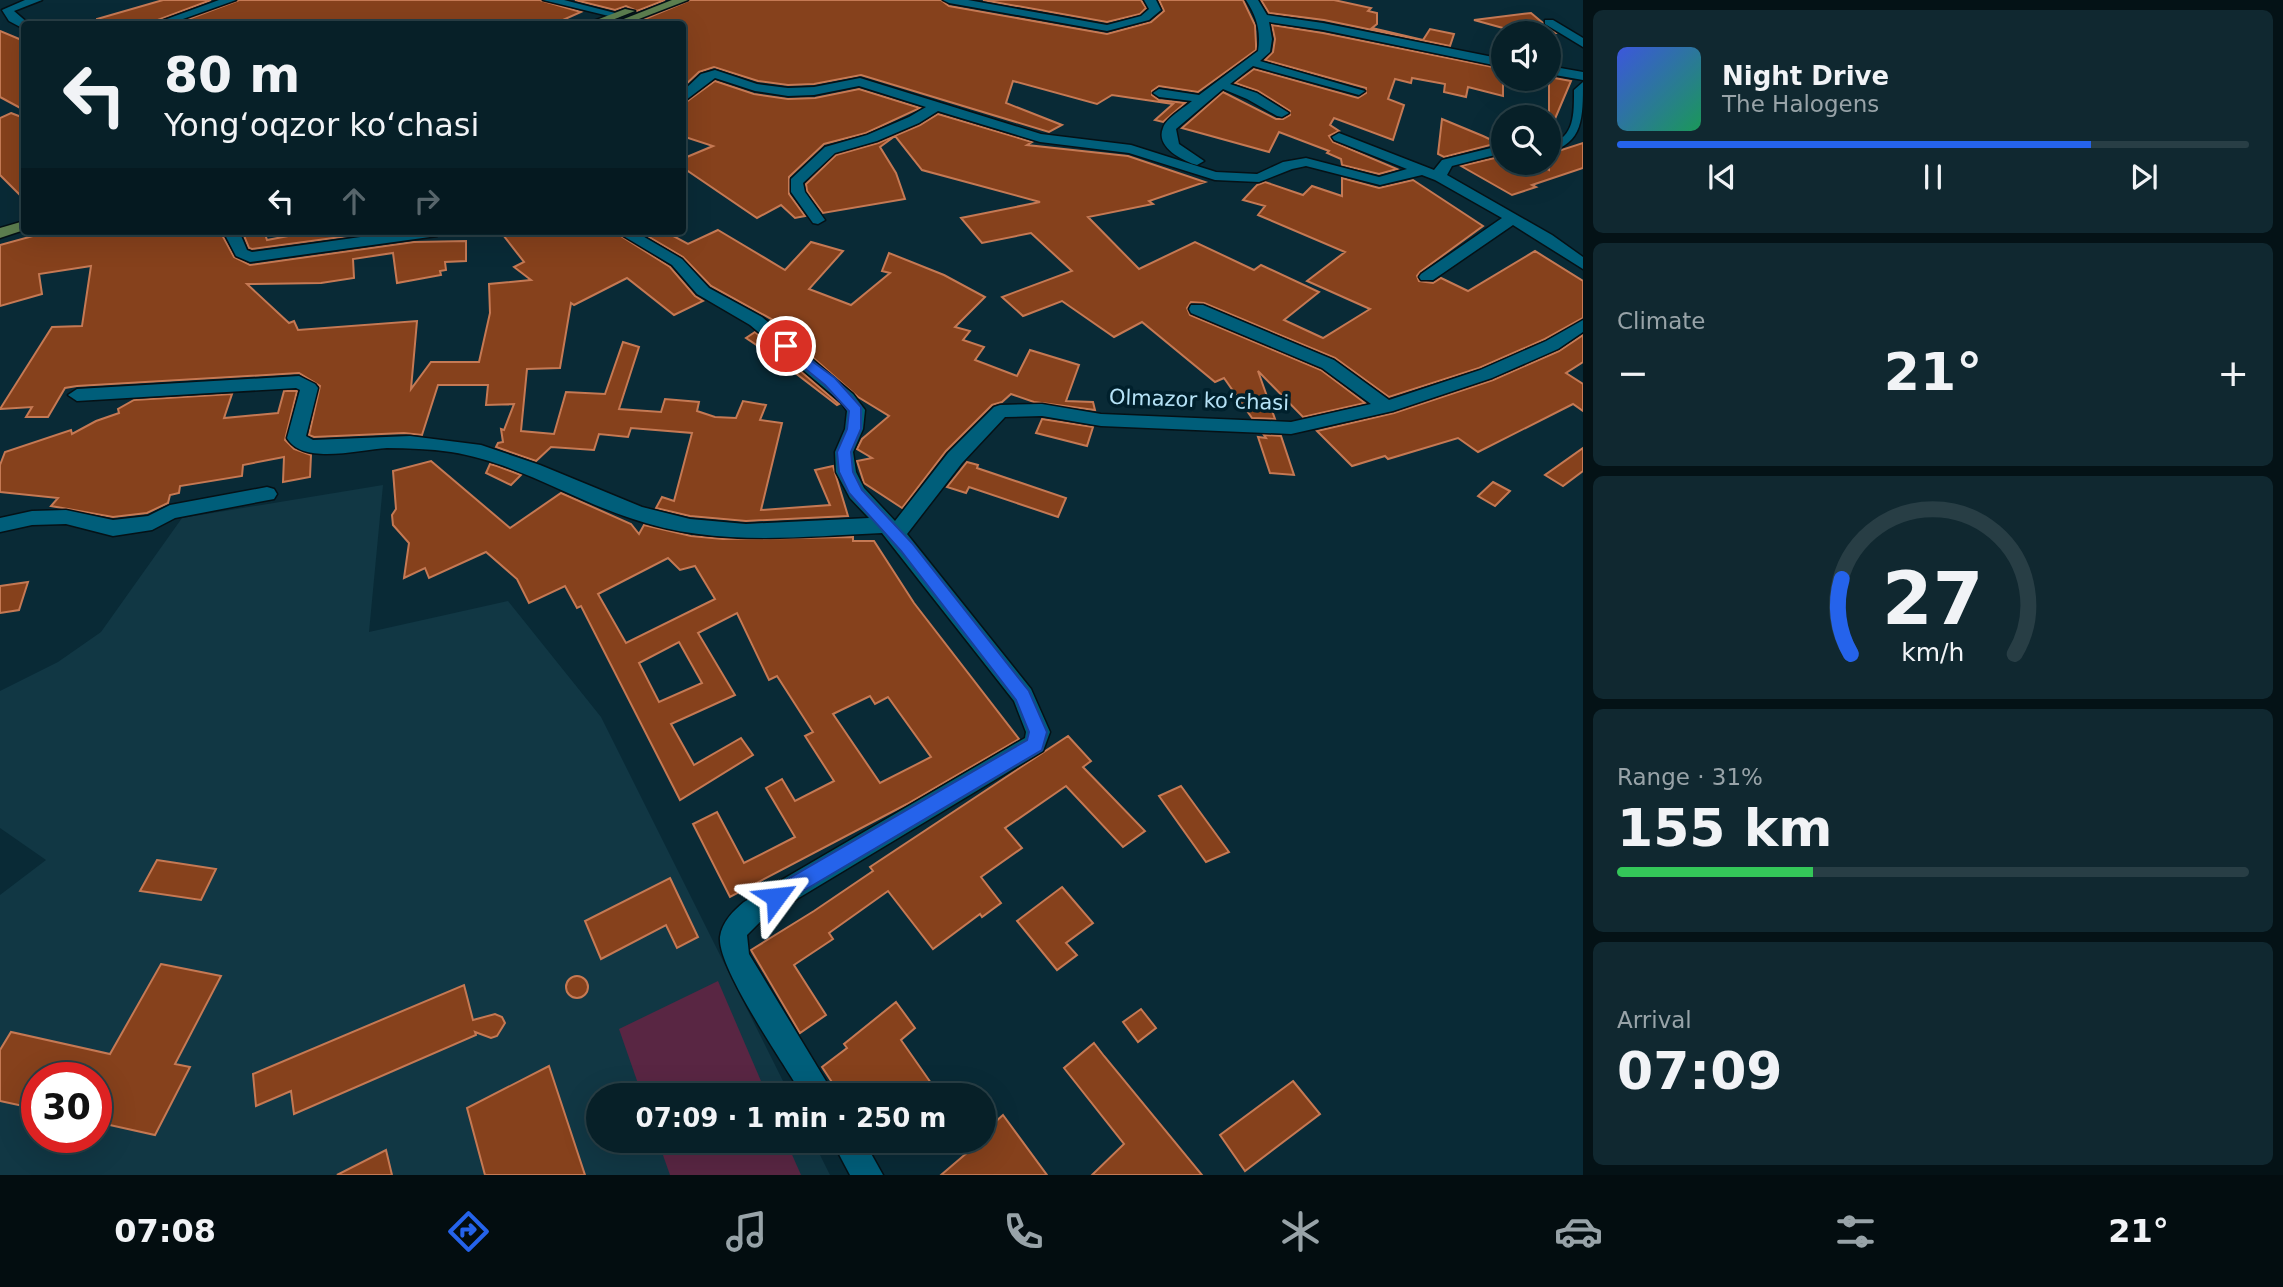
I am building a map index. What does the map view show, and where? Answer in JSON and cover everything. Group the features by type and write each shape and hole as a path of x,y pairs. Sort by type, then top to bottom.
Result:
{"main road":[{"path":"617,20 657,0"},
{"path":"617,20 682,0"},
{"path":"0,220 21,214"},
{"path":"0,233 21,226"}],"street":[{"path":"21,24 13,19 8,10 36,0"},
{"path":"168,21 230,0"},
{"path":"549,0 617,20"},
{"path":"949,0 1107,28 1149,16 1155,10 1150,0"},
{"path":"1238,179 1186,155 1170,144 1169,128 1220,84 1264,52 1266,39 1263,18 1252,0"},
{"path":"1263,18 1328,26 1491,61"},
{"path":"1561,29 1583,43"},
{"path":"1252,62 1359,91"},
{"path":"1561,73 1583,76"},
{"path":"686,95 705,77 715,74 755,87 788,92 814,91 860,82 1040,138 1131,149 1215,176 1259,178 1288,165 1306,162 1380,181 1423,171"},
{"path":"1220,84 1252,96 1282,113"},
{"path":"1561,144 1569,142 1579,129 1580,90 1583,86"},
{"path":"1159,93 1202,99"},
{"path":"818,220 797,192 796,181 802,174 830,150 872,138 914,120 936,106"},
{"path":"1339,137 1440,177 1547,238 1583,264"},
{"path":"1440,177 1442,168 1447,163 1491,152"},
{"path":"1427,277 1511,219"},
{"path":"233,235 241,253 250,257 405,235"},
{"path":"334,244 353,235"},
{"path":"630,235 677,262 703,291 756,321 847,398 856,410 854,429 844,452 846,472 857,493 891,531 1023,696 1038,732 1035,744 753,911 738,924 732,939 737,959 812,1083"},
{"path":"1197,309 1328,364 1387,407"},
{"name":"Olmazor koʻchasi","path":"891,531 1000,411 1042,410 1101,420 1291,428 1387,407 1486,374 1552,345 1583,325"},
{"path":"77,395 299,382 309,388 296,438 304,445 332,447 385,442 452,446 498,455 538,469 590,496 663,522 697,527 746,531 891,531"},
{"path":"0,525 33,518 66,517 113,528 152,523 170,512 267,494"},
{"path":"854,1153 868,1175"}],"shaded area":[{"path":"383,485 369,632 508,601 601,717 784,1083 586,1083 586,1153 819,1153 830,1175 0,1175 0,895 46,860 0,828 0,691 58,662 101,632 182,518"},
{"path":"718,981 762,1083 638,1083 619,1029"},
{"path":"662,1153 791,1153 801,1175 670,1175"}],"building":[{"path":"163,0 211,0 155,21 97,19"},
{"path":"239,0 540,0 581,12 561,21 183,21"},
{"path":"575,0 665,0 637,11 626,6 615,10"},
{"path":"690,0 941,0 949,6 1107,34 1151,22 1164,11 1159,0 1243,0 1255,25 1256,50 1198,92 1159,86 1152,91 1152,95 1159,100 1185,103 1163,122 1155,120 1173,104 1112,95 1097,104 1013,81 1006,103 1062,125 1049,132 861,75 814,84 788,85 758,81 714,67 699,72 686,84 686,21 640,21"},
{"path":"983,0 1141,0 1146,8 1140,14 1107,22"},
{"path":"1261,0 1334,0 1371,8 1368,11 1377,13 1377,24 1372,28 1423,40 1430,29 1454,34 1450,46 1324,20 1269,13"},
{"path":"1531,13 1541,21 1491,21 1491,25 1474,20"},
{"path":"1272,25 1491,67 1491,91 1503,91 1503,96 1468,87 1466,97 1444,92 1445,84 1412,78 1411,83 1395,79 1388,99 1404,105 1393,140 1334,118 1330,125 1339,131 1329,136 1333,142 1397,169 1379,174 1342,165 1341,159 1327,153 1329,151 1279,132 1269,152 1182,128 1223,92 1276,119 1290,115 1290,111 1258,91 1235,83 1254,69 1358,98 1366,93 1366,88 1265,60 1273,52 1275,39"},
{"path":"0,31 21,40 21,108 0,97"},
{"path":"1561,79 1571,81 1561,105 1549,105 1549,91 1561,91"},
{"path":"715,81 754,94 788,99 815,98 859,89 920,108 866,133 824,144 789,177 789,194 805,216 795,218 781,205 757,218 686,170 686,157 713,146 686,137 686,102"},
{"path":"11,113 21,117 21,196 0,175 0,118"},
{"path":"938,114 1032,142 1027,145 1128,156 1205,182 1149,201 1153,204 1088,217 1139,269 1195,242 1254,270 1261,265 1319,292 1284,320 1323,338 1370,309 1307,281 1345,252 1258,215 1265,206 1243,200 1257,185 1265,182 1303,195 1312,186 1342,196 1342,178 1379,188 1413,180 1483,226 1420,272 1417,276 1419,281 1433,283 1441,278 1468,291 1535,251 1583,281 1583,318 1545,339 1479,368 1389,397 1335,358 1204,303 1191,302 1187,308 1190,315 1321,370 1365,403 1303,417 1258,371 1275,419 1252,418 1224,378 1215,382 1142,322 1114,337 1062,301 1023,316 1002,297 1072,271 1031,233 982,243 961,218 1040,202 922,170 895,136 880,147 896,173 905,199 823,213 807,191 806,184 836,155 878,143"},
{"path":"1442,119 1491,140 1491,145 1444,157 1438,154"},
{"path":"1583,143 1583,168 1532,185 1536,187 1512,195 1461,166 1491,159 1491,175 1561,175 1561,150"},
{"path":"718,230 785,270 811,242 843,251 809,289 851,305 890,273 882,271 889,253 944,275 985,297 955,327 970,331 963,340 984,347 975,360 1017,376 1030,350 1079,365 1066,401 1093,402 1095,410 1034,402 1011,394 1002,402 992,405 946,451 902,508 864,483 857,461 872,458 857,449 862,439 889,416 858,397 771,321 773,320 711,286 683,257 646,235 671,235 688,244"},
{"path":"36,235 222,235 234,257 250,265 414,242 466,241 466,261 445,262 446,270 440,271 441,275 397,283 393,253 353,259 354,278 321,283 247,284 289,323 294,321 298,330 417,321 411,389 431,362 479,362 490,313 489,284 531,280 514,267 524,262 503,235 619,235 670,267 695,296 703,301 674,315 627,278 574,305 571,303 560,368 527,369 521,431 554,434 566,392 605,394 623,342 639,347 619,409 661,412 665,399 699,402 697,411 715,417 736,418 743,401 766,405 760,420 782,423 761,510 830,505 815,470 833,466 848,516 746,521 690,516 656,508 662,497 674,501 692,433 631,428 628,437 599,434 594,450 551,447 536,461 496,447 503,442 501,429 504,430 514,404 486,405 488,385 438,385 422,435 309,435 320,386 299,373 65,388 48,417 26,417 32,407 0,409 52,327 82,326 91,266 39,274 42,294 0,306 0,245"},
{"path":"244,235 265,235 267,240 293,235 355,235 252,249"},
{"path":"755,332 839,404 746,338"},
{"path":"1583,335 1583,362 1566,373 1583,384 1583,411 1573,404 1478,452 1458,438 1388,459 1385,456 1352,466 1317,431 1394,413 1493,380 1559,351"},
{"path":"284,391 297,391 285,440 294,449 311,455 310,477 283,482 284,457 243,465 242,476 180,486 179,493 170,495 168,503 147,513 113,517 51,506 58,498 0,492 0,465 5,452 71,430 72,434 119,413 118,409 134,400 232,394 224,418 278,413"},
{"path":"1042,419 1093,427 1087,446 1036,433"},
{"path":"1264,435 1281,436 1294,475 1270,473 1258,437 1266,438"},
{"path":"1583,448 1583,471 1563,486 1545,475"},
{"path":"431,461 510,528 561,493 631,524 639,534 644,525 691,536 723,539 853,537 853,541 874,541 914,603 1019,739 907,804 730,897 693,824 717,812 744,863 795,837 766,788 782,779 795,801 834,781 805,736 813,732 777,676 769,680 737,613 698,633 735,695 671,724 694,765 741,738 753,755 680,800 581,606 577,608 565,586 529,603 517,579 486,552 429,578 425,568 404,578 409,543 393,525 392,515 396,509 393,471","holes":["668,558 680,570 695,566 715,599 626,643 598,594","679,642 702,683 659,702 639,663","870,696 875,704 888,697 931,757 880,783 833,714"]},
{"path":"967,462 978,465 977,468 1066,498 1058,517 969,487 966,493 947,487"},
{"path":"490,464 521,475 511,485 486,473"},
{"path":"1493,482 1510,491 1495,506 1478,496"},
{"path":"28,582 19,610 0,613 0,586"},
{"path":"1068,736 1091,761 1083,767 1145,831 1123,847 1066,786 1005,828 1022,848 981,877 1001,903 982,917 980,914 933,949 888,891 829,933 833,939 794,965 826,1015 800,1033 751,950 814,911 873,871 870,867"},
{"path":"1181,786 1229,852 1206,862 1159,796"},
{"path":"157,860 216,869 201,900 140,891"},
{"path":"670,878 698,937 677,948 666,925 601,959 585,921"},
{"path":"1062,887 1093,923 1066,943 1077,955 1057,970 1017,921"},
{"path":"161,964 221,976 175,1064 190,1067 155,1135 112,1126 112,1062 21,1062 21,1106 0,1101 0,1050 11,1032 110,1054"},
{"path":"577,976 585,979 588,987 585,995 577,998 569,995 566,987 569,979"},
{"path":"464,985 473,1020 495,1014 502,1017 505,1023 497,1036 491,1038 475,1032 476,1035 294,1114 291,1091 256,1106 253,1074"},
{"path":"896,1002 915,1028 901,1040 931,1083 832,1083 822,1067 847,1048 844,1044"},
{"path":"1141,1009 1156,1028 1138,1042 1123,1022"},
{"path":"1094,1043 1202,1175 1092,1175 1124,1144 1064,1068"},
{"path":"549,1066 585,1175 485,1175 467,1108"},
{"path":"1293,1081 1320,1114 1245,1171 1220,1135"},
{"path":"1003,1115 1047,1175 941,1175 967,1153 996,1153 996,1121"},
{"path":"386,1150 392,1175 337,1175"}],"route":[{"path":"776,897 1035,744 1038,732 1023,696 907,547 857,493 846,472 844,452 854,429 856,410 830,382 786,346"}]}
